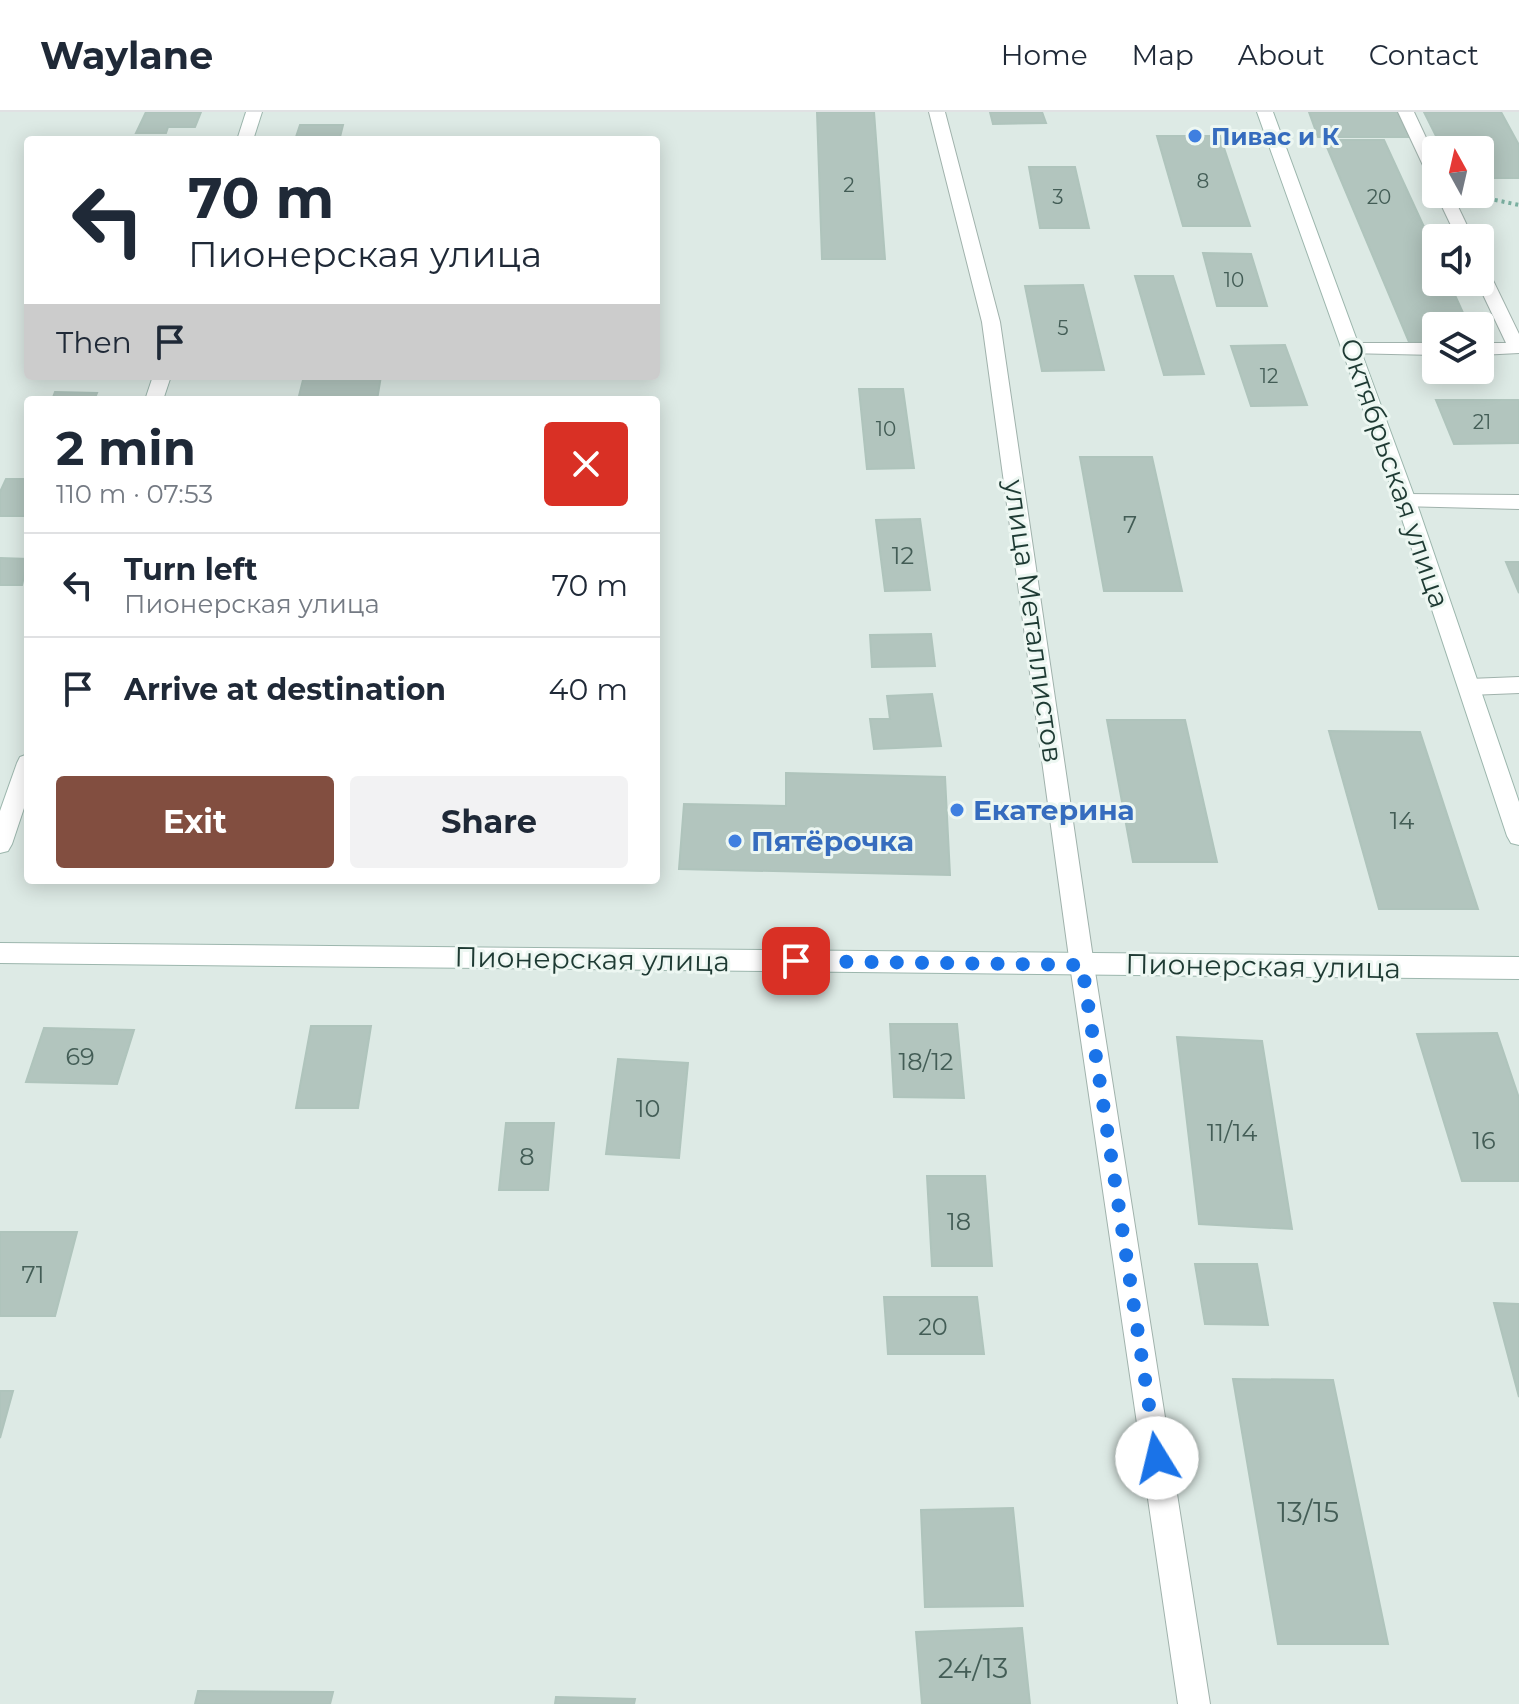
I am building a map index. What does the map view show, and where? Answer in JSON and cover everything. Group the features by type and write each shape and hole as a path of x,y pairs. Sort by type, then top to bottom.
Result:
{"main road":[{"path":"246,136 254,112"},
{"name":"улица Металлистов","path":"937,112 991,322 1082,965 1194,1704"},
{"name":"Октябрьская улица","path":"1265,112 1406,501 1519,836"},
{"path":"1406,112 1422,146"},
{"path":"1493,296 1518,348 1494,349"},
{"path":"1352,349 1422,349"},
{"path":"1406,501 1519,502"},
{"path":"1469,687 1519,685"},
{"path":"0,844 24,775"},
{"name":"Пионерская улица","path":"0,953 1519,968"}],"path":[{"path":"1494,200 1519,205"}],"building":[{"path":"146,112 201,112 195,127 168,127 166,133 136,133"},
{"path":"817,112 874,112 885,259 822,259"},
{"path":"990,112 1042,112 1046,123 993,124"},
{"path":"1309,112 1398,112 1409,137 1318,137"},
{"path":"1424,112 1501,112 1519,145 1519,178 1494,178 1494,136 1436,136"},
{"path":"300,125 343,125 340,136 296,136"},
{"path":"1157,136 1220,136 1250,226 1183,226"},
{"path":"1324,140 1384,140 1423,224 1422,296 1455,296 1463,312 1422,312 1422,342 1409,342"},
{"path":"1029,167 1075,167 1089,228 1040,228"},
{"path":"1203,253 1251,254 1267,306 1217,306"},
{"path":"1135,276 1173,276 1204,374 1164,375"},
{"path":"1083,285 1104,370 1042,371 1025,286"},
{"path":"1285,345 1307,405 1251,406 1231,346"},
{"path":"303,380 380,380 378,396 299,396"},
{"path":"859,389 903,389 914,468 867,469"},
{"path":"55,392 97,393 96,396 54,396"},
{"path":"1436,400 1519,400 1519,443 1454,444"},
{"path":"1080,457 1152,457 1182,591 1104,591"},
{"path":"6,479 24,479 24,516 0,516 0,492"},
{"path":"920,519 930,590 885,591 876,520"},
{"path":"0,558 24,559 22,585 0,585"},
{"path":"1506,562 1519,562 1519,593"},
{"path":"931,634 935,666 872,667 870,635"},
{"path":"932,694 941,746 874,749 870,719 890,719 887,696"},
{"path":"1107,720 1185,720 1217,862 1133,862"},
{"path":"1329,731 1420,732 1478,909 1379,909"},
{"path":"786,773 945,777 950,875 679,869 684,804 786,806"},
{"path":"890,1024 957,1024 964,1098 894,1097"},
{"path":"311,1026 371,1026 358,1108 296,1108"},
{"path":"44,1028 134,1030 117,1084 26,1082"},
{"path":"1497,1033 1519,1098 1519,1181 1462,1181 1417,1034"},
{"path":"1177,1037 1262,1041 1292,1229 1199,1224"},
{"path":"618,1059 688,1063 679,1158 606,1154"},
{"path":"506,1123 554,1123 548,1190 499,1190"},
{"path":"927,1176 985,1176 992,1266 932,1266"},
{"path":"0,1232 77,1232 55,1316 0,1316"},
{"path":"1195,1264 1257,1264 1268,1325 1205,1324"},
{"path":"884,1297 977,1297 984,1354 888,1354"},
{"path":"1494,1303 1519,1304 1519,1397"},
{"path":"1233,1379 1333,1380 1388,1644 1278,1644"},
{"path":"0,1391 13,1391 0,1438"},
{"path":"1013,1508 1023,1606 925,1607 921,1510"},
{"path":"1022,1628 1030,1704 922,1704 916,1632"},
{"path":"198,1691 333,1692 330,1704 195,1704"},
{"path":"556,1697 635,1699 634,1704 555,1704"}],"place":[{"name":"Пивас и К","path":"1195,136"},
{"name":"Екатерина","path":"957,810"},
{"name":"Пятёрочка","path":"735,841"}],"route":[{"path":"796,961 1082,965 1157,1458"}]}
